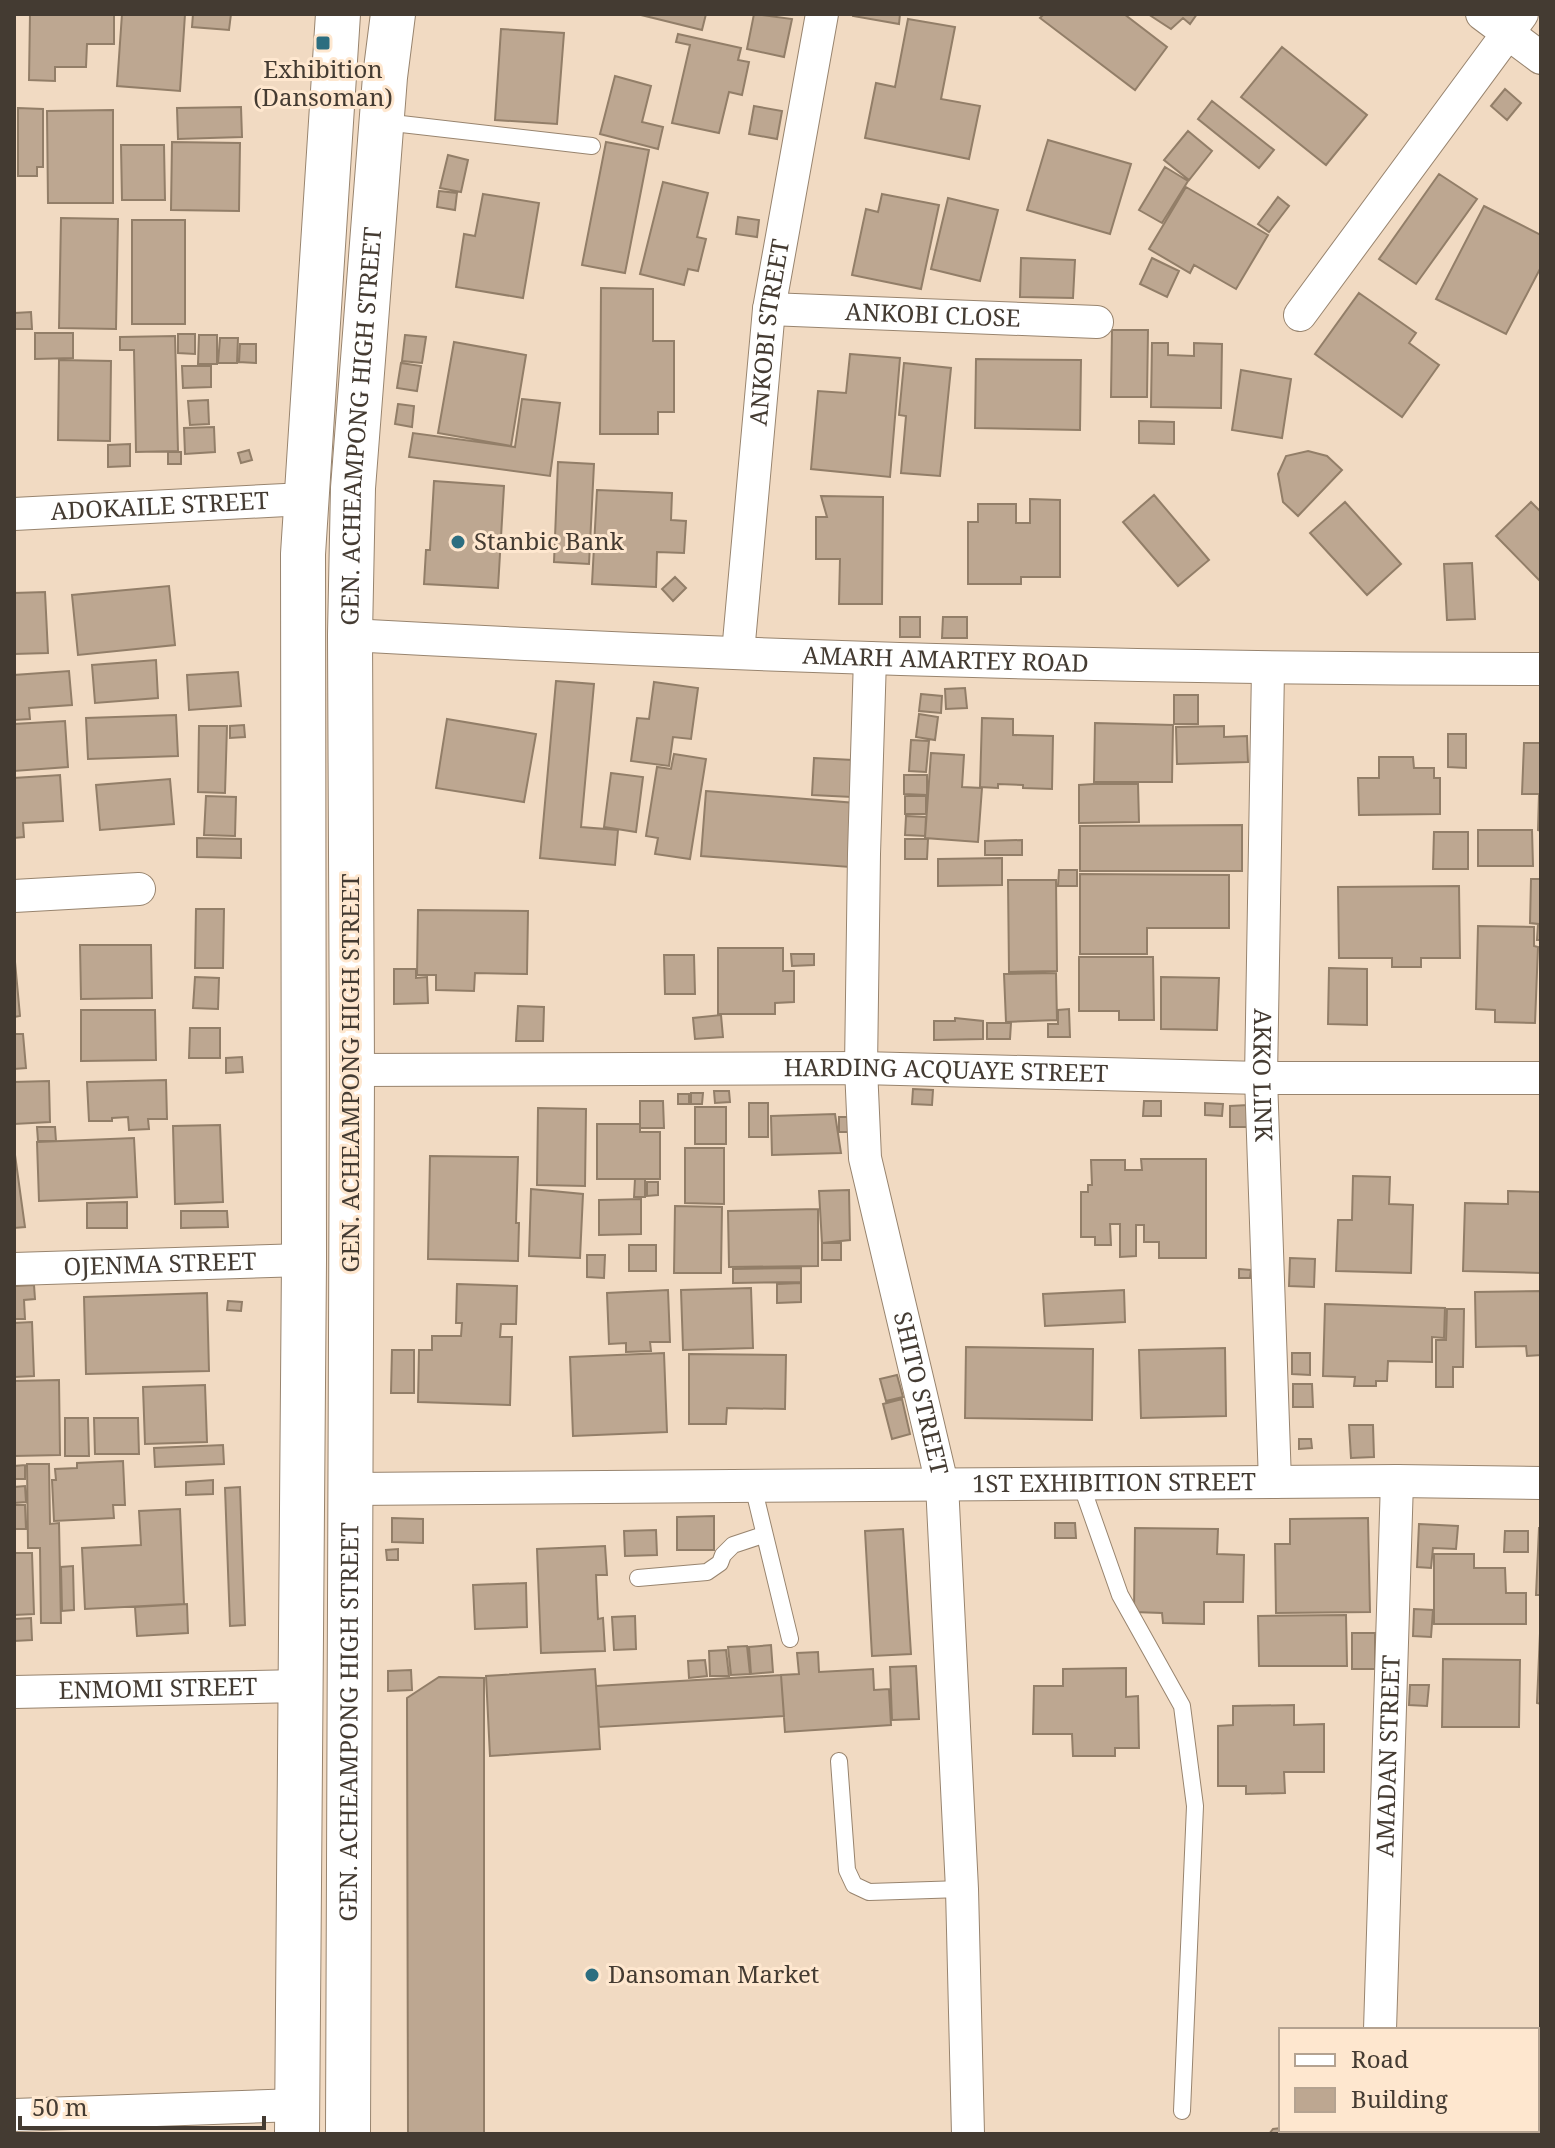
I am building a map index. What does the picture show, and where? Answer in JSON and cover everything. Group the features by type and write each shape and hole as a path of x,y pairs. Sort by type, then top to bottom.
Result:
{"main road":[{"name":"GEN. ACHEAMPONG HIGH STREET","path":"297,2120 304,1260 302,644 305,499 321,302 338,14"},
{"name":"GEN. ACHEAMPONG HIGH STREET","path":"348,2134 352,1070 350,635 353,488 393,14"}],"street":[{"name":"ANKOBI STREET","path":"738,653 769,309 822,14"},
{"path":"1482,14 1515,24 1541,58"},
{"path":"1300,315 1515,24"},
{"name":"ANKOBI CLOSE","path":"769,309 1097,322"},
{"name":"ADOKAILE STREET","path":"14,514 305,499"},
{"name":"AMARH AMARTEY ROAD","path":"350,635 870,658 1268,669 1541,669"},
{"name":"SHITO STREET","path":"870,658 861,1068 865,1158 942,1484 962,1889 968,2134"},
{"name":"AKKO LINK","path":"1268,669 1261,1078 1275,1482"},
{"path":"14,896 139,889"},
{"name":"HARDING ACQUAYE STREET","path":"352,1070 861,1068 1261,1078 1541,1078"},
{"name":"OJENMA STREET","path":"14,1269 304,1260"},
{"name":"1ST EXHIBITION STREET","path":"350,1489 1397,1481 1541,1483"},
{"name":"AMADAN STREET","path":"1380,2028 1397,1481"},
{"name":"ENMOMI STREET","path":"14,1692 300,1686"},
{"path":"14,2115 297,2120"}],"lane":[{"path":"382,121 592,146"},
{"path":"1081,1484 1120,1595 1182,1706 1195,1806 1182,2111"},
{"path":"753,1486 790,1639"},
{"path":"638,1578 707,1572 720,1563 733,1545 763,1535"},
{"path":"839,1761 847,1870 854,1885 869,1892 962,1889"}],"building":[{"path":"30,14 114,14 114,44 87,44 86,67 55,67 55,81 29,80"},
{"path":"122,14 185,14 180,91 117,86"},
{"path":"193,14 231,14 229,30 192,27"},
{"path":"637,14 706,14 702,30"},
{"path":"754,14 792,19 784,57 747,49"},
{"path":"900,14 899,24 853,16"},
{"path":"1044,14 1124,14 1167,47 1135,90 1040,18"},
{"path":"1148,14 1197,14 1190,24 1183,18 1171,29"},
{"path":"908,19 955,27 941,99 980,106 969,159 865,138 876,83 895,87"},
{"path":"501,29 564,33 557,124 495,120"},
{"path":"678,34 741,48 738,60 749,62 742,95 729,92 719,133 672,123 690,45 676,42"},
{"path":"1282,47 1367,115 1326,165 1241,97"},
{"path":"615,76 651,86 642,122 663,127 658,149 600,134"},
{"path":"1505,89 1521,103 1507,120 1491,106"},
{"path":"1212,101 1274,150 1259,168 1198,119"},
{"path":"754,106 782,111 777,139 749,134"},
{"path":"241,107 242,137 178,139 177,108"},
{"path":"18,108 43,109 43,167 37,167 37,176 18,176"},
{"path":"113,110 113,203 48,203 47,111"},
{"path":"1188,131 1212,151 1189,180 1164,160"},
{"path":"1048,140 1131,164 1110,234 1027,210"},
{"path":"172,142 240,143 239,211 171,210"},
{"path":"606,142 649,150 625,273 582,265"},
{"path":"121,145 164,145 165,200 122,200"},
{"path":"448,155 468,160 461,192 440,188"},
{"path":"1165,167 1188,181 1162,223 1139,210"},
{"path":"1439,174 1477,199 1416,284 1379,259"},
{"path":"663,182 708,193 697,237 706,239 698,271 688,269 684,285 640,274"},
{"path":"1186,187 1268,235 1236,289 1194,265 1190,273 1149,249"},
{"path":"439,191 457,193 455,210 437,207"},
{"path":"483,194 539,203 523,298 456,287 464,234 475,236"},
{"path":"882,194 939,205 921,289 852,275 866,209 878,212"},
{"path":"1278,197 1289,206 1269,232 1258,224"},
{"path":"948,198 998,210 980,281 931,269"},
{"path":"1484,206 1541,235 1541,267 1506,334 1436,299"},
{"path":"738,217 759,220 757,237 736,234"},
{"path":"61,218 118,219 116,329 59,328"},
{"path":"132,220 185,220 185,324 132,324"},
{"path":"1021,258 1075,260 1073,298 1020,297"},
{"path":"1152,258 1179,271 1167,297 1140,284"},
{"path":"601,288 653,289 653,341 674,341 674,412 658,412 658,434 600,434"},
{"path":"1359,293 1416,333 1409,343 1439,365 1402,417 1315,354"},
{"path":"31,312 32,329 15,329 15,313"},
{"path":"1112,330 1148,330 1147,397 1111,397"},
{"path":"35,333 73,333 73,358 35,359"},
{"path":"178,334 195,334 195,354 178,353"},
{"path":"199,335 217,335 217,364 198,364"},
{"path":"405,335 426,337 422,363 402,361"},
{"path":"175,336 178,451 136,452 134,350 120,350 120,337"},
{"path":"220,338 238,338 237,363 218,363"},
{"path":"454,342 526,355 511,446 438,433"},
{"path":"1152,343 1168,343 1168,355 1194,356 1194,343 1222,344 1221,408 1151,407"},
{"path":"240,344 256,344 256,363 239,362"},
{"path":"850,354 900,358 890,477 811,469 818,391 846,393"},
{"path":"976,359 1081,360 1080,430 975,428"},
{"path":"59,360 111,361 110,441 58,440"},
{"path":"401,363 421,366 417,391 397,388"},
{"path":"904,363 951,368 940,476 901,473 906,416 899,415"},
{"path":"182,366 211,366 211,387 183,388"},
{"path":"1241,370 1291,379 1282,438 1232,430"},
{"path":"522,399 560,403 550,476 409,457 413,433 515,447"},
{"path":"208,400 209,424 190,425 188,401"},
{"path":"398,404 414,406 412,427 395,424"},
{"path":"1139,421 1174,422 1174,444 1139,443"},
{"path":"214,427 215,452 185,454 184,428"},
{"path":"130,444 130,466 108,467 108,445"},
{"path":"249,450 252,460 241,463 238,453"},
{"path":"1308,451 1327,456 1342,470 1298,516 1283,502 1278,474 1286,456"},
{"path":"168,452 181,452 181,464 168,464"},
{"path":"558,462 594,464 589,564 554,562"},
{"path":"434,481 504,486 498,588 424,584 426,550 430,550"},
{"path":"597,490 672,493 671,520 686,521 684,553 657,552 656,587 592,584"},
{"path":"1154,495 1209,560 1178,586 1123,522"},
{"path":"821,496 883,497 882,604 839,604 840,559 816,559 816,517 827,517"},
{"path":"1030,499 1060,500 1060,577 1021,577 1021,584 968,584 968,522 978,522 978,504 1016,504 1016,523 1030,523"},
{"path":"1345,502 1401,564 1367,595 1310,533"},
{"path":"1531,502 1541,512 1541,582 1496,536"},
{"path":"1472,563 1475,619 1447,620 1444,564"},
{"path":"675,577 686,588 673,601 662,589"},
{"path":"169,586 175,645 78,655 72,595"},
{"path":"45,592 48,653 14,654 14,593"},
{"path":"900,617 920,617 920,637 900,637"},
{"path":"943,617 967,617 967,638 942,638"},
{"path":"156,660 158,698 95,703 92,665"},
{"path":"69,671 72,705 29,708 30,719 14,720 14,675"},
{"path":"238,672 241,706 189,710 187,675"},
{"path":"556,681 594,684 581,827 618,830 615,865 540,858"},
{"path":"654,682 698,688 691,739 673,737 669,766 631,761 637,718 649,719"},
{"path":"965,688 967,708 946,709 945,689"},
{"path":"921,694 942,696 941,713 919,711"},
{"path":"1174,695 1198,695 1198,724 1174,724"},
{"path":"919,714 938,717 935,740 916,737"},
{"path":"176,715 178,756 88,759 86,718"},
{"path":"982,718 1013,719 1013,735 1053,736 1052,789 998,784 998,788 980,787"},
{"path":"447,719 536,734 524,802 436,788"},
{"path":"65,721 68,767 14,771 14,724"},
{"path":"1095,723 1173,725 1172,782 1094,782"},
{"path":"244,725 245,737 230,738 230,726"},
{"path":"199,726 227,726 225,793 198,792"},
{"path":"1224,726 1224,737 1247,736 1248,762 1177,764 1176,727"},
{"path":"1448,734 1466,734 1466,768 1448,767"},
{"path":"911,740 929,741 926,772 909,771"},
{"path":"1524,743 1541,743 1541,831 1538,830 1539,794 1522,794"},
{"path":"931,753 964,755 962,787 982,788 978,842 925,838"},
{"path":"674,754 706,759 690,859 655,854 658,838 646,836 657,767 671,769"},
{"path":"1379,757 1413,757 1414,768 1434,768 1434,778 1440,778 1440,814 1359,815 1358,778 1379,778"},
{"path":"814,758 853,760 852,797 812,795"},
{"path":"611,773 643,777 636,832 604,827"},
{"path":"60,775 63,821 23,823 24,837 14,838 14,778"},
{"path":"904,775 927,775 927,795 904,794"},
{"path":"170,779 174,824 100,830 96,785"},
{"path":"1138,784 1139,822 1079,823 1079,785"},
{"path":"706,791 856,803 850,867 701,856"},
{"path":"206,796 236,797 235,836 204,835"},
{"path":"905,796 926,796 926,814 905,814"},
{"path":"906,816 926,817 925,836 905,835"},
{"path":"1242,825 1242,871 1080,871 1080,826"},
{"path":"1478,830 1532,830 1533,866 1478,866"},
{"path":"1434,832 1468,832 1468,869 1433,869"},
{"path":"197,838 241,839 241,858 197,857"},
{"path":"905,839 928,839 927,859 905,859"},
{"path":"1022,840 1022,855 985,855 985,841"},
{"path":"1002,858 1002,885 938,886 938,859"},
{"path":"1059,870 1077,870 1077,886 1058,886"},
{"path":"1080,874 1229,875 1229,928 1147,928 1147,954 1080,954"},
{"path":"1531,879 1541,879 1541,940 1537,940 1538,924 1530,923"},
{"path":"1008,880 1056,880 1057,971 1009,972"},
{"path":"1459,886 1460,958 1421,958 1421,967 1392,967 1392,958 1339,958 1338,887"},
{"path":"196,909 224,909 223,968 195,968"},
{"path":"418,910 528,911 527,974 475,973 474,991 436,990 436,975 417,975"},
{"path":"1478,926 1534,927 1534,946 1538,947 1535,1023 1495,1022 1495,1010 1476,1009"},
{"path":"80,945 151,945 152,998 81,999"},
{"path":"718,948 783,948 783,971 794,971 794,1002 775,1003 775,1014 718,1014"},
{"path":"14,951 20,1016 14,1017"},
{"path":"791,954 814,954 814,965 792,966"},
{"path":"664,955 694,955 695,994 665,994"},
{"path":"1079,957 1153,957 1154,1020 1119,1020 1119,1011 1079,1011"},
{"path":"1329,968 1367,969 1367,1025 1328,1024"},
{"path":"394,969 416,969 416,978 427,977 428,1003 394,1004"},
{"path":"1056,973 1057,1020 1006,1022 1004,974"},
{"path":"195,977 219,978 218,1009 193,1008"},
{"path":"1161,977 1219,978 1217,1030 1161,1029"},
{"path":"518,1006 544,1007 543,1041 516,1041"},
{"path":"1069,1009 1070,1037 1048,1037 1048,1024 1058,1024 1058,1010"},
{"path":"81,1010 155,1010 156,1060 81,1061"},
{"path":"721,1015 723,1037 695,1039 693,1018"},
{"path":"955,1018 983,1021 983,1039 934,1040 934,1021 955,1021"},
{"path":"987,1023 1011,1023 1010,1039 987,1039"},
{"path":"190,1028 220,1028 220,1058 189,1058"},
{"path":"14,1034 23,1034 26,1068 14,1069"},
{"path":"242,1057 243,1072 226,1073 226,1058"},
{"path":"166,1080 167,1119 148,1119 149,1129 129,1130 128,1117 89,1121 87,1082"},
{"path":"49,1081 50,1122 14,1124 14,1082"},
{"path":"913,1089 933,1090 932,1105 912,1104"},
{"path":"714,1091 729,1091 730,1102 715,1103"},
{"path":"691,1093 703,1093 702,1104 691,1104"},
{"path":"678,1094 689,1094 689,1104 678,1104"},
{"path":"640,1101 663,1101 664,1128 640,1128"},
{"path":"1144,1101 1161,1101 1161,1116 1143,1116"},
{"path":"749,1103 768,1103 768,1137 749,1137"},
{"path":"1205,1103 1223,1104 1222,1116 1205,1115"},
{"path":"1248,1105 1248,1127 1230,1127 1230,1106"},
{"path":"695,1107 726,1107 726,1144 695,1144"},
{"path":"538,1108 586,1109 585,1186 537,1185"},
{"path":"835,1114 841,1153 772,1155 771,1116"},
{"path":"839,1117 855,1117 856,1132 839,1132"},
{"path":"597,1124 640,1124 640,1132 660,1132 660,1179 597,1179"},
{"path":"220,1125 223,1202 175,1204 173,1126"},
{"path":"37,1127 55,1127 56,1141 38,1141"},
{"path":"134,1138 137,1197 39,1201 37,1142"},
{"path":"685,1148 724,1148 724,1204 685,1203"},
{"path":"14,1156 25,1227 14,1228"},
{"path":"430,1156 518,1157 518,1261 428,1259"},
{"path":"1141,1159 1206,1159 1206,1258 1159,1258 1159,1242 1144,1242 1144,1225 1136,1225 1136,1256 1120,1257 1120,1224 1110,1224 1111,1245 1095,1245 1095,1237 1081,1237 1081,1192 1088,1192 1088,1185 1092,1185 1091,1160 1125,1160 1125,1170 1142,1170"},
{"path":"1353,1176 1390,1177 1389,1204 1413,1205 1411,1273 1336,1271 1338,1220 1352,1220"},
{"path":"635,1179 645,1179 645,1197 634,1197"},
{"path":"647,1182 658,1182 658,1195 647,1196"},
{"path":"531,1189 583,1194 580,1258 529,1256"},
{"path":"849,1190 850,1240 822,1243 819,1191"},
{"path":"1508,1191 1541,1192 1541,1273 1463,1271 1465,1203 1508,1204"},
{"path":"641,1199 641,1234 599,1235 599,1200"},
{"path":"127,1202 127,1228 87,1228 87,1203"},
{"path":"675,1206 722,1207 721,1273 674,1273"},
{"path":"818,1209 818,1266 729,1267 728,1211"},
{"path":"181,1211 227,1211 228,1227 181,1228"},
{"path":"822,1243 841,1243 841,1260 822,1260"},
{"path":"629,1245 656,1245 656,1271 629,1271"},
{"path":"587,1255 605,1255 604,1278 587,1277"},
{"path":"1290,1258 1315,1259 1314,1287 1289,1286"},
{"path":"801,1268 801,1282 733,1283 733,1269"},
{"path":"1239,1269 1251,1270 1250,1278 1239,1278"},
{"path":"801,1283 801,1302 777,1303 777,1284"},
{"path":"457,1284 517,1286 516,1324 501,1324 500,1337 512,1337 510,1405 418,1402 419,1350 432,1350 432,1336 461,1336 462,1323 456,1323"},
{"path":"34,1285 35,1299 24,1300 25,1319 14,1319 14,1286"},
{"path":"751,1288 753,1348 683,1350 681,1290"},
{"path":"668,1290 670,1342 650,1342 651,1351 626,1352 626,1343 609,1344 607,1293"},
{"path":"1124,1290 1125,1322 1045,1326 1043,1294"},
{"path":"1541,1291 1541,1355 1527,1356 1526,1346 1476,1347 1475,1292"},
{"path":"207,1293 209,1371 86,1374 84,1297"},
{"path":"228,1301 242,1302 241,1311 227,1310"},
{"path":"1325,1304 1445,1308 1444,1338 1432,1337 1432,1362 1388,1361 1387,1381 1376,1381 1376,1386 1354,1386 1355,1377 1323,1376"},
{"path":"1447,1309 1464,1309 1463,1367 1453,1367 1453,1387 1436,1387 1436,1340 1446,1340"},
{"path":"32,1322 34,1376 14,1377 14,1323"},
{"path":"966,1347 1093,1349 1092,1420 965,1418"},
{"path":"1225,1348 1226,1416 1141,1418 1139,1350"},
{"path":"392,1350 414,1350 414,1393 391,1393"},
{"path":"664,1353 667,1432 573,1436 570,1357"},
{"path":"1292,1353 1310,1353 1310,1375 1292,1374"},
{"path":"689,1354 786,1355 785,1409 727,1408 726,1424 689,1424"},
{"path":"897,1375 903,1397 886,1401 880,1379"},
{"path":"59,1380 60,1455 14,1456 14,1381"},
{"path":"1293,1384 1312,1384 1313,1407 1293,1407"},
{"path":"205,1385 207,1442 145,1444 143,1387"},
{"path":"902,1399 910,1434 892,1439 883,1404"},
{"path":"65,1418 88,1418 89,1456 65,1456"},
{"path":"94,1418 138,1418 139,1454 95,1454"},
{"path":"1349,1425 1373,1425 1374,1457 1351,1458"},
{"path":"1299,1439 1311,1439 1312,1448 1299,1449"},
{"path":"223,1445 224,1464 155,1467 154,1448"},
{"path":"123,1461 125,1505 113,1505 114,1518 54,1521 52,1480 56,1480 55,1469 77,1468 77,1463"},
{"path":"27,1464 49,1464 50,1524 59,1523 61,1623 41,1623 40,1548 28,1548"},
{"path":"25,1465 25,1479 14,1479 14,1466"},
{"path":"213,1480 213,1494 186,1495 186,1482"},
{"path":"25,1486 26,1502 14,1503 14,1487"},
{"path":"240,1487 245,1625 230,1626 225,1488"},
{"path":"14,1505 25,1505 26,1529 14,1529"},
{"path":"180,1509 184,1604 85,1609 82,1548 141,1545 139,1511"},
{"path":"714,1516 714,1550 677,1550 677,1517"},
{"path":"392,1518 423,1519 423,1543 392,1542"},
{"path":"1368,1518 1370,1612 1276,1613 1275,1544 1290,1544 1290,1519"},
{"path":"1055,1523 1075,1523 1076,1538 1055,1538"},
{"path":"1419,1524 1458,1526 1456,1549 1433,1548 1431,1568 1417,1567"},
{"path":"1135,1528 1218,1529 1217,1554 1244,1555 1243,1602 1204,1602 1204,1624 1163,1623 1162,1613 1134,1612"},
{"path":"1539,1528 1541,1595 1536,1595"},
{"path":"903,1529 911,1654 872,1656 865,1531"},
{"path":"656,1530 657,1555 625,1556 624,1531"},
{"path":"1505,1531 1528,1531 1528,1552 1504,1552"},
{"path":"605,1546 607,1575 596,1575 598,1619 603,1618 605,1651 541,1653 537,1549"},
{"path":"398,1549 398,1560 387,1560 386,1550"},
{"path":"14,1553 32,1553 34,1614 14,1615"},
{"path":"1434,1554 1474,1554 1474,1568 1505,1568 1506,1593 1526,1593 1526,1624 1434,1624"},
{"path":"73,1566 74,1610 62,1611 61,1567"},
{"path":"526,1583 527,1627 475,1629 473,1585"},
{"path":"187,1604 188,1633 137,1636 135,1607"},
{"path":"1414,1609 1433,1610 1431,1637 1413,1636"},
{"path":"1541,1610 1541,1704 1537,1703"},
{"path":"1346,1615 1347,1666 1259,1666 1258,1616"},
{"path":"635,1616 636,1649 614,1650 612,1617"},
{"path":"31,1618 32,1640 14,1641 14,1619"},
{"path":"1352,1633 1375,1633 1375,1669 1352,1669"},
{"path":"771,1645 773,1672 751,1674 749,1647"},
{"path":"747,1646 750,1674 731,1675 728,1647"},
{"path":"726,1650 729,1676 710,1676 709,1651"},
{"path":"818,1652 819,1672 873,1669 874,1690 889,1689 891,1725 785,1732 781,1675 799,1674 797,1653"},
{"path":"1443,1659 1520,1660 1519,1727 1442,1727"},
{"path":"705,1660 707,1676 689,1678 688,1661"},
{"path":"916,1666 919,1719 892,1720 890,1667"},
{"path":"1126,1668 1126,1697 1138,1696 1139,1748 1115,1748 1115,1756 1073,1756 1072,1734 1033,1734 1034,1686 1063,1686 1063,1669"},
{"path":"595,1669 600,1749 490,1756 486,1676"},
{"path":"411,1670 412,1690 388,1691 388,1671"},
{"path":"781,1675 784,1716 599,1727 596,1686"},
{"path":"439,1677 484,1678 484,2134 408,2134 407,1698"},
{"path":"1410,1685 1429,1685 1427,1706 1409,1705"},
{"path":"1294,1705 1294,1725 1324,1724 1324,1772 1284,1772 1285,1793 1246,1794 1246,1786 1218,1786 1218,1726 1233,1725 1233,1706"},
{"path":"1279,2128 1279,2132 1304,2134 1269,2134"}],"place":[{"name":"Exhibition (Dansoman)","path":"323,43"},
{"name":"Stanbic Bank","path":"458,542"},
{"name":"Dansoman Market","path":"592,1975"}]}
